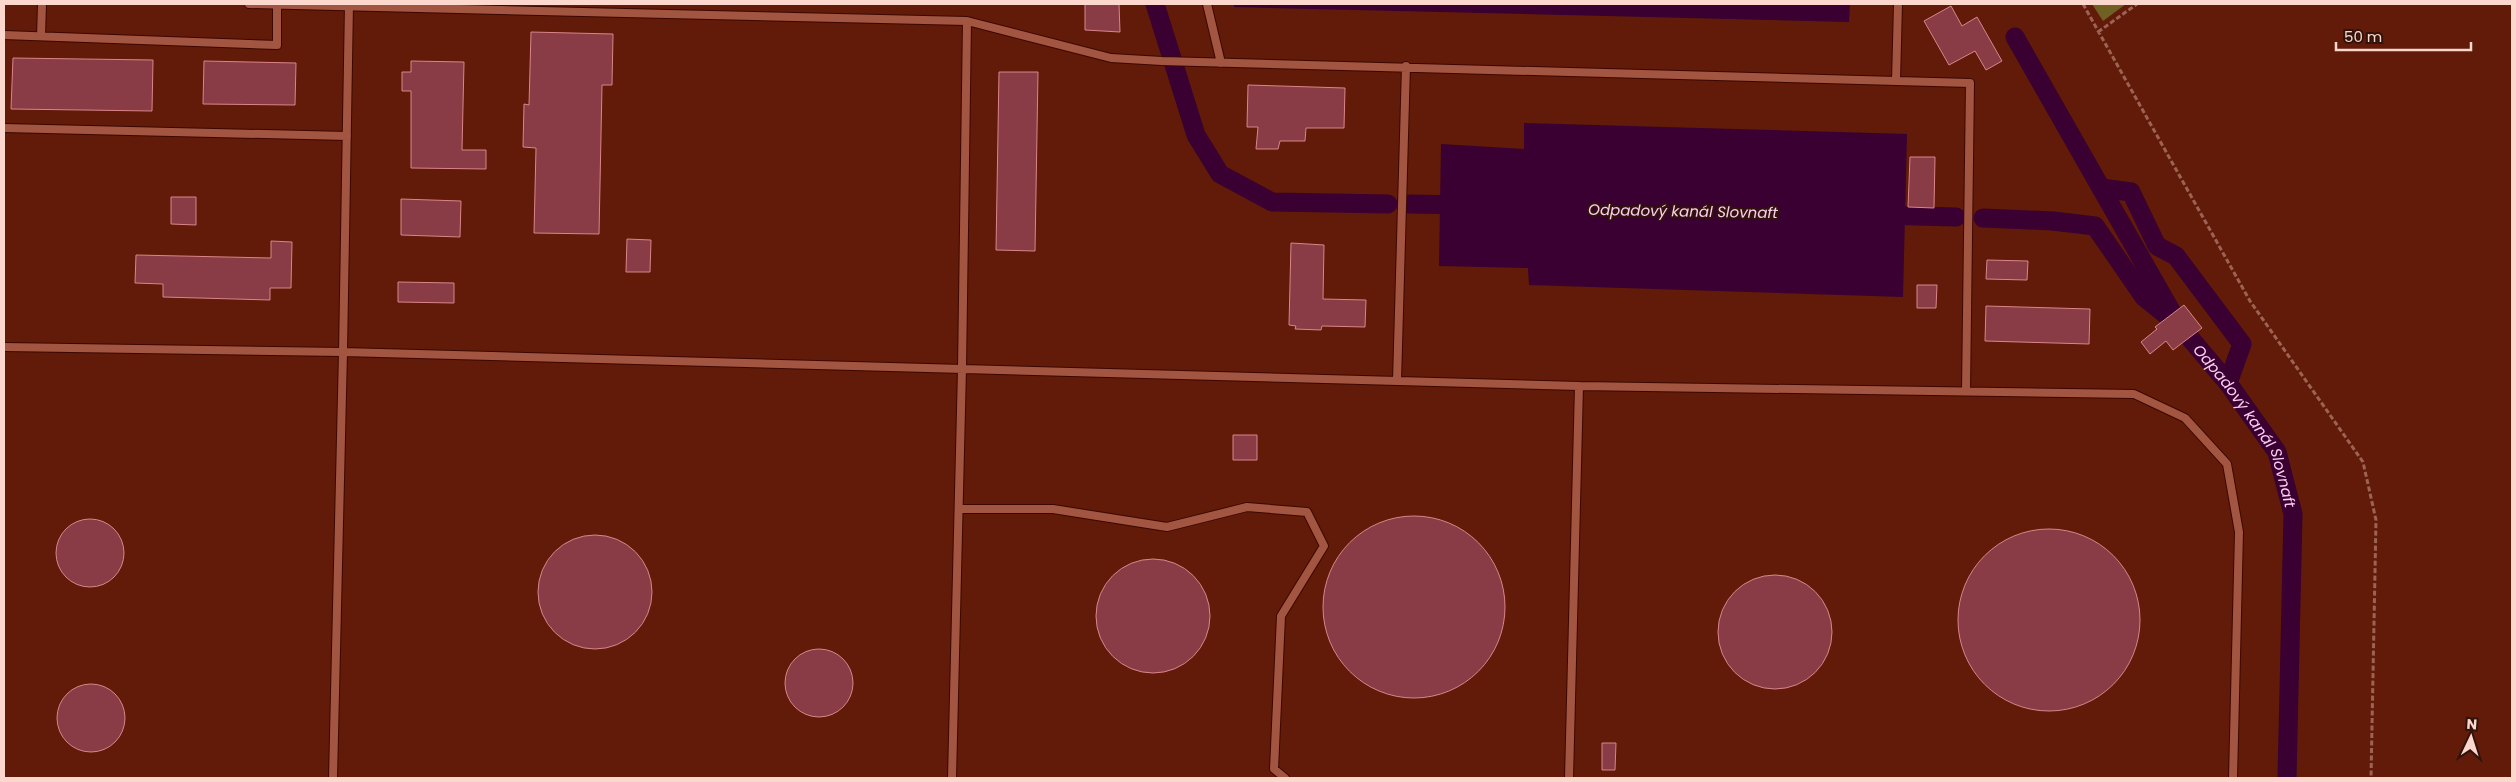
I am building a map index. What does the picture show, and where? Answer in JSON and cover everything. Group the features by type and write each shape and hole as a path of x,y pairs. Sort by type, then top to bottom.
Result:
{"lane":[{"path":"41,36 42,4"},
{"path":"249,4 967,21 1111,58 1162,62 1406,66 1970,82 1966,391"},
{"path":"4,35 277,45 277,4"},
{"path":"1207,4 1221,62"},
{"path":"1896,81 1898,4"},
{"path":"333,778 349,5"},
{"path":"952,778 962,369 967,21"},
{"path":"1397,381 1406,66"},
{"path":"4,128 347,136"},
{"path":"4,346 343,352 1578,386 2134,394 2185,418 2227,464 2239,532 2233,778"},
{"path":"1569,778 1578,386"},
{"path":"959,509 1053,509 1167,527 1247,506 1307,512 1324,546 1281,616 1274,769 1285,778"}],"path":[{"path":"2083,4 2250,301 2362,462 2376,520 2371,778"},
{"path":"2098,32 2137,4"}],"shaded area":[{"path":"2092,4 2126,4 2103,21"}],"water":[{"path":"1234,4 1850,4 1849,22 1234,7"},
{"path":"1524,123 1907,134 1903,297 1529,285 1528,268 1439,266 1441,144 1524,149"}],"building":[{"path":"1085,4 1119,4 1120,32 1085,30"},
{"path":"1951,6 1962,26 1977,17 2002,61 1986,70 1975,51 1949,65 1924,21"},
{"path":"531,32 613,34 612,85 602,85 599,234 534,233 536,148 523,147 524,104 529,105"},
{"path":"13,58 153,60 152,111 11,109"},
{"path":"204,61 296,63 295,105 203,104"},
{"path":"411,61 464,62 462,150 486,150 486,169 411,168 411,91 402,91 402,72 411,72"},
{"path":"999,72 1038,72 1035,251 996,250"},
{"path":"1248,85 1345,88 1344,128 1306,128 1305,141 1280,141 1278,149 1256,149 1258,127 1247,127"},
{"path":"1910,157 1935,157 1934,208 1908,207"},
{"path":"171,197 196,197 196,225 171,224"},
{"path":"401,199 461,201 460,237 401,235"},
{"path":"627,239 651,240 650,272 626,272"},
{"path":"271,241 292,242 291,288 270,288 270,300 163,297 163,284 135,283 136,255 271,258"},
{"path":"1291,243 1324,245 1323,299 1366,300 1365,327 1322,326 1321,330 1295,329 1296,326 1289,325"},
{"path":"1987,260 2028,261 2027,280 1986,279"},
{"path":"398,282 454,283 454,303 398,302"},
{"path":"1917,285 1937,285 1936,308 1917,308"},
{"path":"2184,305 2202,328 2173,350 2166,341 2150,354 2141,342 2157,329 2155,327"},
{"path":"1986,306 2090,309 2089,344 1985,341"},
{"path":"1233,435 1257,435 1257,460 1233,460"},
{"path":"1423,516 1449,523 1465,531 1484,549 1498,572 1505,598 1505,616 1498,642 1490,658 1472,677 1465,683 1440,694 1423,698 1405,698 1379,691 1363,683 1338,658 1330,642 1325,625 1323,598 1330,572 1338,556 1363,531 1379,523 1396,518"},
{"path":"97,519 109,525 118,534 124,546 122,566 114,577 97,587 83,587 66,577 58,566 56,546 66,529 77,521"},
{"path":"2058,529 2084,536 2100,544 2119,562 2133,585 2140,611 2140,629 2133,655 2125,671 2107,690 2100,696 2075,707 2058,711 2040,711 2014,704 1998,696 1973,671 1965,655 1960,638 1958,611 1965,585 1973,569 1998,544 2014,536 2031,531"},
{"path":"595,535 617,540 635,552 647,570 652,592 647,614 635,632 617,644 595,649 573,644 555,632 543,614 538,592 543,570 555,552 573,540"},
{"path":"1153,559 1175,564 1193,576 1205,594 1210,616 1205,638 1193,656 1175,668 1153,673 1131,668 1113,656 1101,638 1096,616 1101,594 1113,576 1131,564"},
{"path":"1775,575 1797,580 1815,592 1827,610 1832,632 1827,654 1815,672 1797,684 1775,689 1753,684 1735,672 1723,654 1718,632 1723,610 1735,592 1753,580"},
{"path":"826,649 838,655 847,664 853,676 851,696 843,707 826,717 812,717 795,707 787,696 785,676 795,659 806,651"},
{"path":"98,684 110,690 119,699 125,711 123,731 115,742 98,752 84,752 67,742 59,731 57,711 67,694 78,686"},
{"path":"1602,743 1616,743 1615,770 1602,770"}],"waterway":[{"name":"Odpadový kanál Slovnaft","path":"1155,4 1196,135 1220,174 1272,202 1388,204"},
{"path":"2015,37 2174,316"},
{"path":"2101,188 2131,192 2157,246 2176,256 2242,344 2228,383"},
{"name":"Odpadový kanál Slovnaft","path":"1410,204 1466,205"},
{"name":"Odpadový kanál Slovnaft","path":"1881,215 1956,217"},
{"name":"Odpadový kanál Slovnaft","path":"1983,218 2053,221 2095,226 2144,297 2179,325 2228,383 2277,452 2293,514 2287,778"}]}
